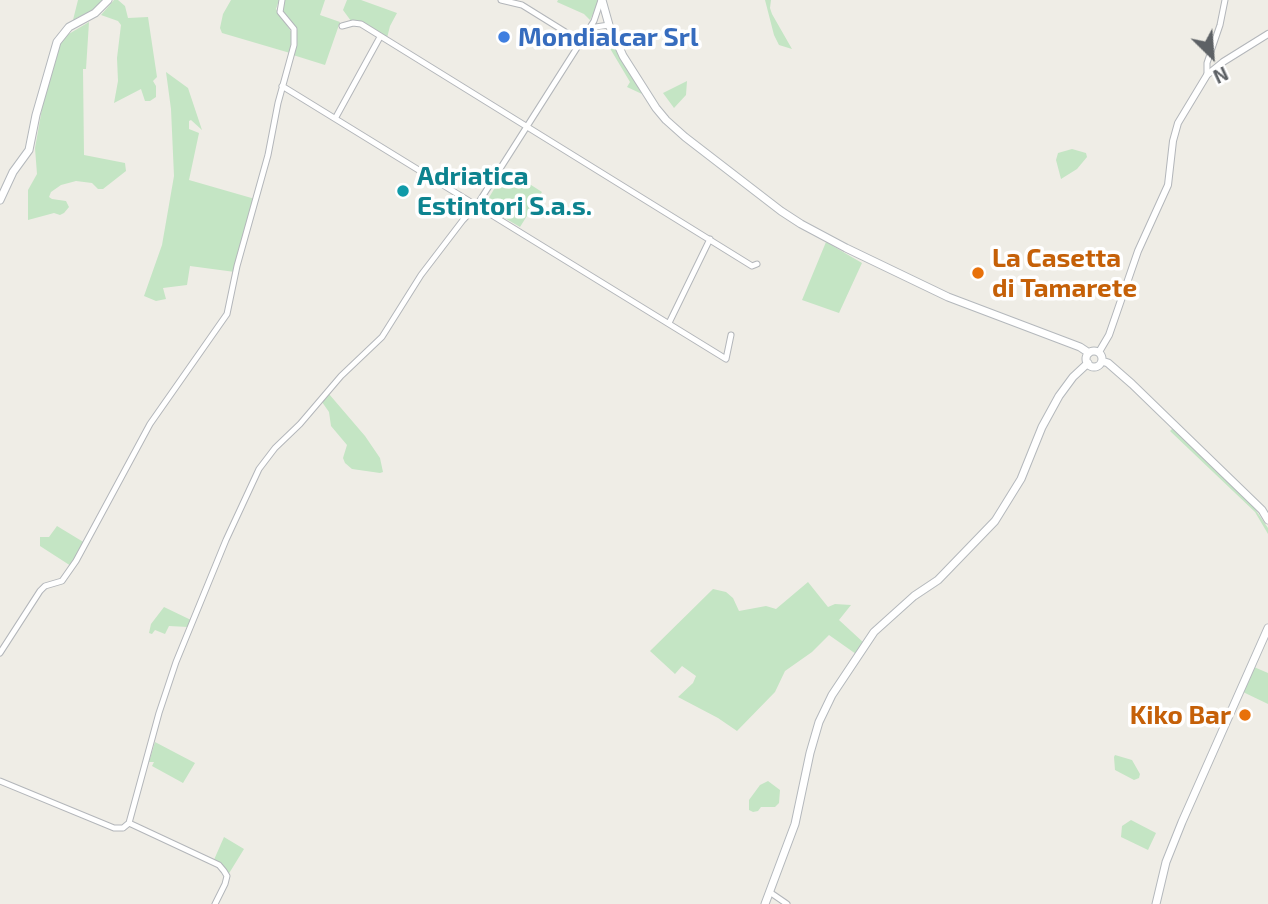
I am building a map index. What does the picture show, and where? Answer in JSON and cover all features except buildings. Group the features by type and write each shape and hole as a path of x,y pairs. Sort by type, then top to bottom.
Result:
{"main road":[{"path":"0,200 13,172 29,150 52,55 59,38 72,24 102,8 108,0"},
{"path":"602,0 609,25 630,68 666,120 710,157 801,224 948,297 1080,347 1089,353 1099,352 1102,361"},
{"path":"765,904 795,824 814,737 832,695 874,632 914,596 938,580 995,521 1021,479 1042,426 1059,396 1088,363 1089,353"},
{"path":"1088,363 1094,367 1102,361"},
{"path":"1102,361 1132,384 1262,510 1268,520"},
{"path":"1156,904 1166,862 1182,822 1268,628"}],"street":[{"path":"0,653 40,591 62,581 76,561 150,424 227,314 295,36 294,29 280,12 282,0"},
{"path":"501,0 523,5 580,41 597,36 615,38"},
{"path":"0,781 114,828 123,828 129,823 176,662 226,540 259,470 275,448 300,424 341,376 382,337 421,275 477,205 589,28 602,0"},
{"path":"1207,75 1225,0"},
{"path":"342,26 361,24 752,266 757,264"},
{"path":"589,28 609,25"},
{"path":"597,36 609,25"},
{"path":"1099,352 1109,335 1138,251 1168,185 1178,123 1207,75 1268,34"},
{"path":"335,117 380,37"},
{"path":"282,86 726,359 732,335"},
{"path":"669,323 710,239"},
{"path":"129,823 225,871 225,884 215,904"},
{"path":"771,893 787,904"}],"green space":[{"path":"78,0 103,0 96,8 73,20"},
{"path":"114,0 125,6 128,18 148,17 157,77 153,81 156,97 150,101 145,101 141,89 114,103 121,25 118,21 101,15"},
{"path":"231,0 279,0 276,9 292,33 290,53 222,33 220,28 223,14"},
{"path":"283,0 325,0 320,15 340,22 325,65 293,55 296,34 284,17 281,4"},
{"path":"347,0 361,0 397,13 387,38 356,21 351,21 343,10"},
{"path":"597,0 597,6 590,20 584,14 557,2"},
{"path":"765,0 771,0 772,14 792,49 779,45"},
{"path":"89,22 86,69 83,69 84,155 125,163 126,171 103,189 98,189 92,183 76,181 61,185 51,192 49,197 66,201 69,207 64,213 28,220 28,190 37,174 35,148 48,75 62,38"},
{"path":"605,40 613,43 642,94 627,87 630,82"},
{"path":"166,72 188,88 202,130 189,121 189,129 199,133 189,180 255,199 235,272 190,266 187,285 163,288 166,299 156,301 144,296 162,245 174,176 171,109"},
{"path":"687,81 686,95 674,108 663,93"},
{"path":"1072,149 1086,153 1087,157 1077,169 1061,179 1056,160 1058,153"},
{"path":"506,169 542,192 520,227 484,206"},
{"path":"826,242 862,263 839,313 802,300"},
{"path":"329,394 365,436 380,458 383,472 352,469 345,463 343,458 347,445 331,426 329,412 322,402"},
{"path":"1173,428 1253,506 1268,528 1268,534 1255,512 1170,431"},
{"path":"57,526 85,543 71,566 40,546 40,537 49,537"},
{"path":"808,582 828,607 835,604 851,605 839,620 864,643 856,654 829,635 812,652 785,671 775,692 737,731 678,697 693,683 696,676 682,666 675,674 650,651 713,589 726,592 733,598 739,611 766,606 776,609"},
{"path":"164,607 191,620 188,627 169,626 165,634 155,630 152,634 149,633 151,624"},
{"path":"1254,667 1268,673 1268,704 1243,692"},
{"path":"155,742 195,763 183,783 152,766 154,762 149,762"},
{"path":"1115,755 1132,760 1140,774 1139,778 1134,780 1115,770"},
{"path":"768,781 780,790 779,803 775,807 761,807 758,811 749,810 749,800 760,785"},
{"path":"1131,820 1156,833 1148,850 1121,837 1122,826"},
{"path":"224,837 244,849 228,875 213,862"}],"place":[{"name":"Mondialcar Srl","path":"504,37"},
{"name":"Adriatica Estintori S.a.s.","path":"403,191"},
{"name":"La Casetta di Tamarete","path":"978,273"},
{"name":"Kiko Bar","path":"1245,715"}]}
